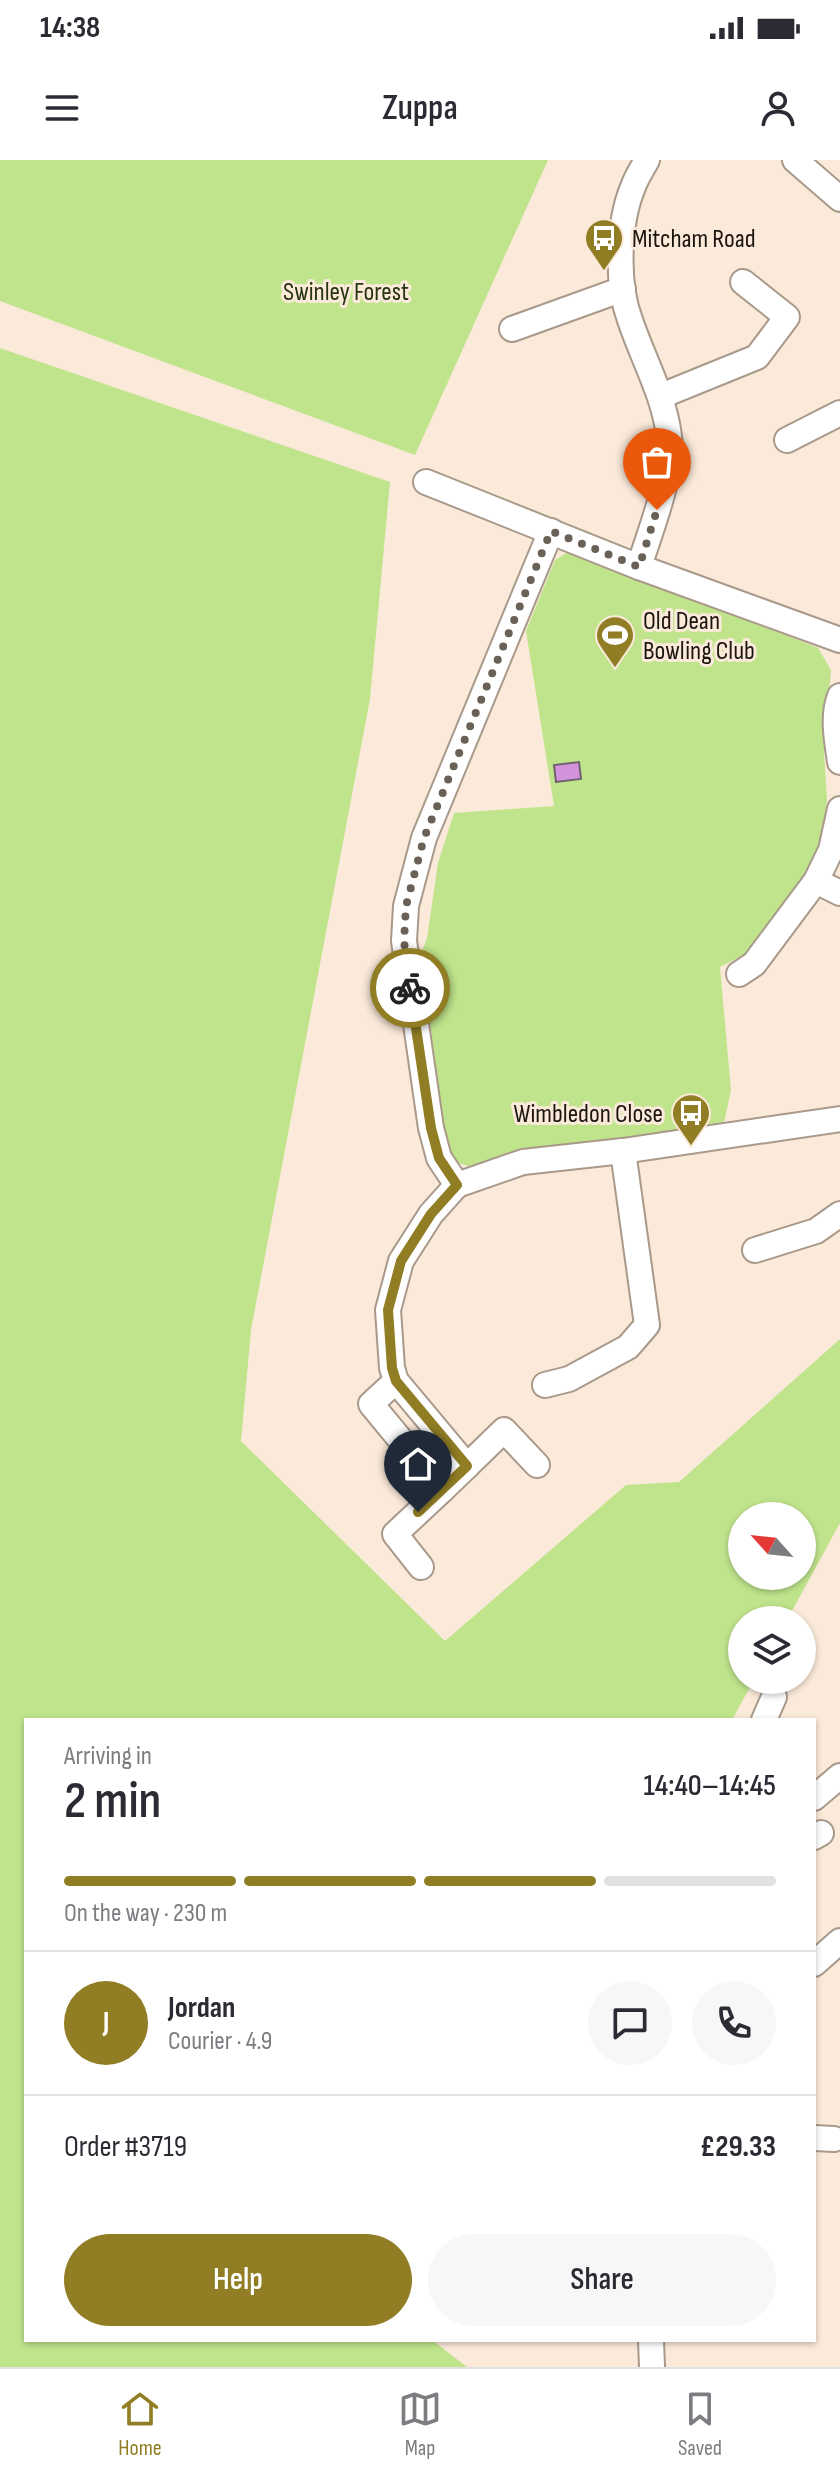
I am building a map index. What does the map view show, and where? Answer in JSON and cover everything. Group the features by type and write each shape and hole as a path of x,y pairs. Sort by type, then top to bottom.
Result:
{"street":[{"path":"639,567 665,482 670,439 661,396 628,317 621,275 622,227 632,188 647,160"},
{"path":"795,160 840,199"},
{"path":"661,396 757,357 787,317 743,282"},
{"path":"512,329 623,289"},
{"path":"787,440 839,415"},
{"path":"426,482 639,567 840,640"},
{"path":"457,1185 439,1158 431,1128 404,941 406,906 424,838 551,531"},
{"path":"840,696 836,732 840,762"},
{"path":"739,974 754,964 816,881 831,850 840,809"},
{"path":"816,881 840,893"},
{"path":"467,1466 396,1381 392,1368 388,1310 401,1261 431,1214 457,1185 523,1162 623,1151 840,1119"},
{"path":"545,1385 569,1379 628,1347 647,1325 623,1151"},
{"path":"755,1250 816,1231 840,1214"},
{"path":"396,1381 371,1404 442,1490"},
{"path":"421,1567 395,1534 504,1430 537,1465"},
{"path":"765,1718 774,1697"},
{"path":"816,1796 840,1776"},
{"path":"816,1962 840,1941"},
{"path":"651,2342 652,2367"}],"green space":[{"name":"Swinley Forest","path":"0,160 548,160 415,455 0,301"},
{"path":"0,348 390,482 370,699 251,1330 241,1441 445,1641 626,1485 679,1482 840,1339 840,1523 816,1567 816,1502 728,1502 728,1590 803,1590 795,1606 728,1606 728,1694 746,1694 733,1718 24,1718 24,2342 435,2342 467,2367 0,2367"},
{"path":"568,552 679,592 818,648 831,670 824,753 827,800 822,840 811,866 782,915 747,953 720,967 731,1090 724,1123 513,1154 470,1167 454,1161 446,1145 421,954 427,938 438,863 454,813 554,806 526,631 555,560"}],"building":[{"path":"579,762 581,779 556,782 554,765"}],"way so far":[{"path":"410,988 404,941 406,906 424,838 551,531 639,567 657,510"}],"place":[{"name":"Mitcham Road","path":"604,272"},
{"name":"Old Dean Bowling Club","path":"615,669"},
{"name":"Wimbledon Close","path":"691,1147"}],"route":[{"path":"410,988 431,1128 439,1158 457,1185 431,1214 401,1261 388,1310 392,1368 396,1381 467,1466 418,1512"}]}
